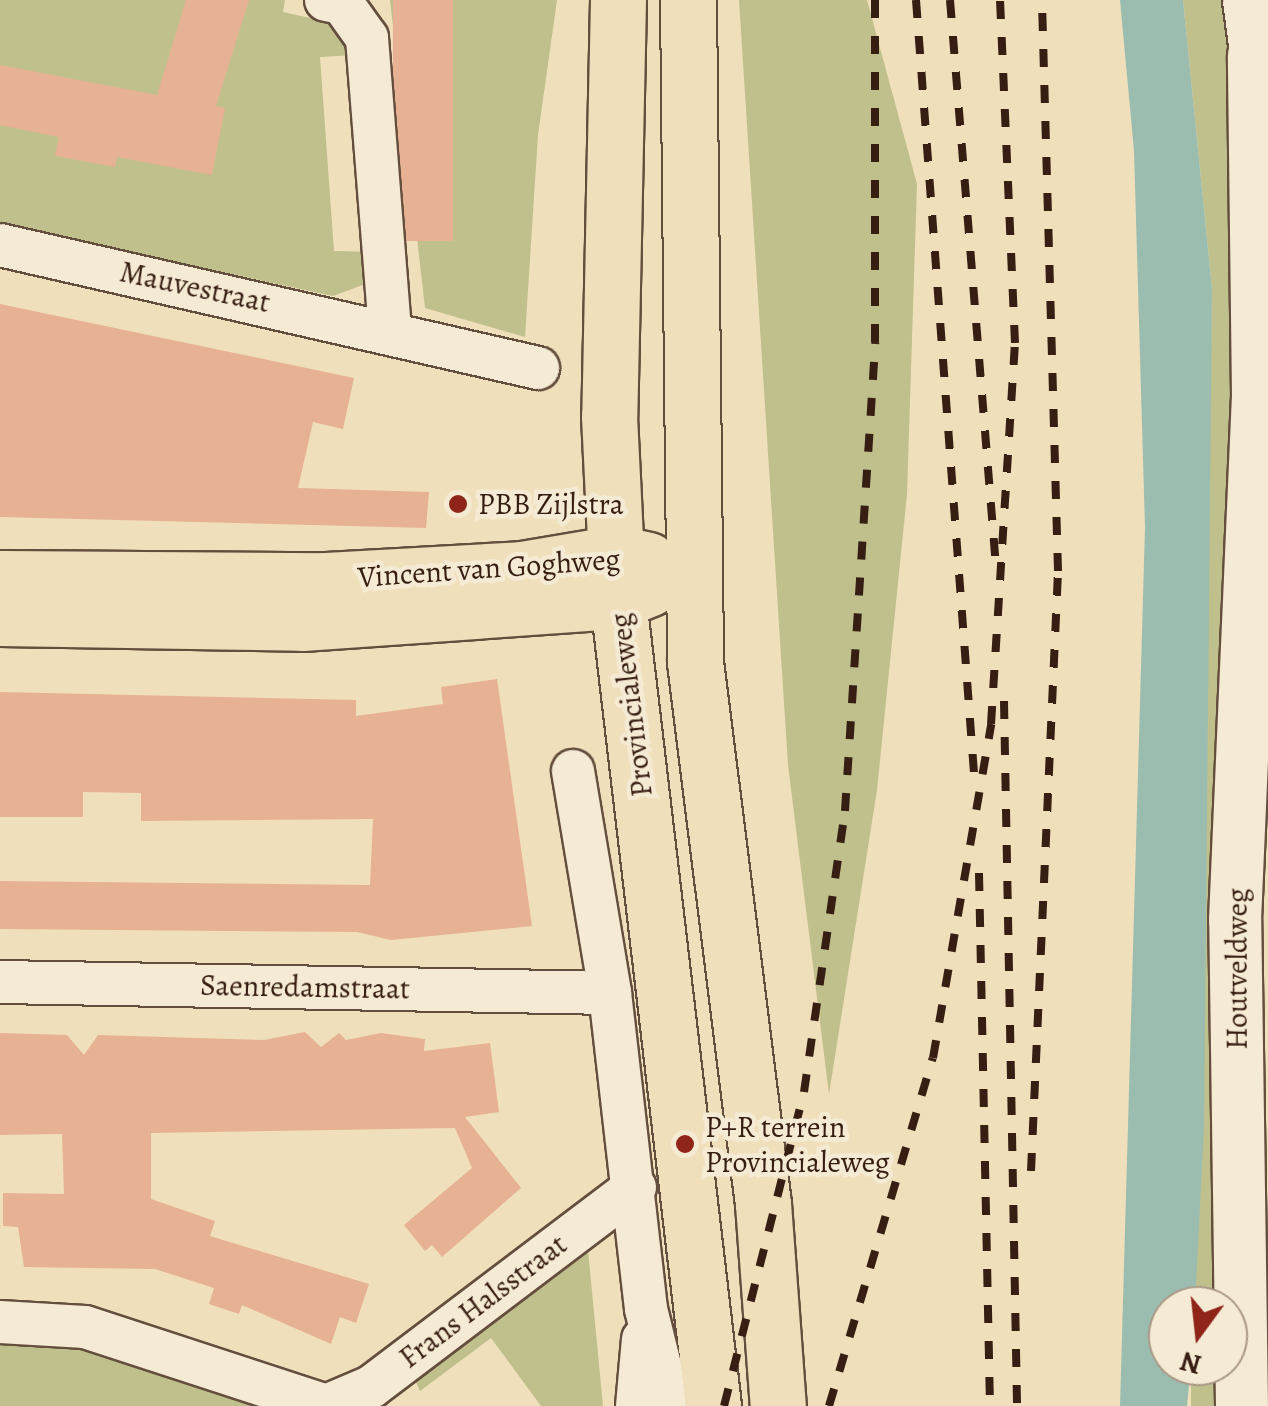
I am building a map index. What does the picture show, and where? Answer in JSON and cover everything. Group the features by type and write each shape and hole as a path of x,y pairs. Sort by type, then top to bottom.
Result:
{"main road":[{"name":"Provincialeweg","path":"618,4 609,416 617,577 713,1406"},
{"path":"688,6 695,662 763,1204 778,1406"},
{"name":"Vincent van Goghweg","path":"0,578 326,580 521,569 617,577"},
{"name":"Vincent van Goghweg","path":"0,618 302,623 617,577 695,570"}],"street":[{"path":"326,0 342,3 367,38 390,329"},
{"name":"Houtveldweg","path":"1242,1406 1235,920 1260,532 1254,56 1248,0"},
{"name":"Houtveldweg","path":"1254,56 1268,120"},
{"name":"Mauvestraat","path":"0,245 390,329 538,368"},
{"path":"573,771 610,993 646,1309 670,1406"},
{"name":"Saenredamstraat","path":"0,982 610,993"},
{"name":"Frans Halsstraat","path":"326,1406 385,1396 634,1186"},
{"path":"637,1406 646,1309"},
{"path":"0,1322 85,1327 326,1406"}],"green space":[{"path":"0,0 285,0 283,12 352,27 356,55 320,57 334,251 375,252 368,283 333,296 0,224"},
{"path":"390,0 557,0 538,135 525,337 425,308"},
{"path":"739,0 867,0 917,184 907,494 877,790 829,1094 788,765"},
{"path":"1183,0 1223,0 1242,162 1227,1286 1195,1286 1212,289"},
{"path":"588,1250 603,1406 541,1406 491,1338 420,1391 415,1380"},
{"path":"0,1335 48,1336 283,1406 0,1406"},
{"path":"1191,1386 1227,1386 1227,1406 1191,1406"}],"shaded area":[{"path":"1120,0 1183,0 1212,289 1204,1127 1196,1286 1148,1286 1148,1386 1189,1386 1187,1406 1120,1406 1145,527 1134,151"}],"building":[{"path":"186,0 249,0 216,106 225,108 212,175 117,157 115,167 55,156 59,137 0,125 0,65 157,95"},
{"path":"393,0 453,0 453,241 393,241"},
{"path":"0,304 354,378 343,429 313,422 298,488 429,492 426,528 0,517"},
{"path":"497,679 532,926 391,940 357,932 0,929 0,881 370,885 373,819 141,821 141,793 83,792 83,817 0,817 0,692 356,700 356,716 443,704 441,687"},
{"path":"305,1032 321,1047 339,1033 346,1040 381,1033 425,1039 424,1051 490,1043 499,1112 465,1117 521,1188 442,1257 432,1245 425,1251 404,1225 472,1168 455,1128 151,1133 151,1199 215,1221 210,1236 369,1284 356,1323 340,1317 331,1344 242,1305 239,1314 209,1304 214,1288 155,1269 24,1267 18,1227 3,1226 3,1193 64,1194 62,1134 0,1135 0,1033 67,1035 84,1055 98,1035 264,1040"}],"railway":[{"path":"724,1406 804,1092 845,811 875,342 875,0"},
{"path":"916,0 974,773"},
{"path":"950,0 996,567"},
{"path":"829,1406 933,1058 991,724 1015,343 1000,0"},
{"path":"1031,1171 1058,571 1042,0"},
{"path":"1004,701 1017,1406"},
{"path":"979,873 990,1406"}],"place":[{"name":"PBB Zijlstra","path":"458,504"},
{"name":"P+R terrein Provincialeweg","path":"685,1144"}]}
